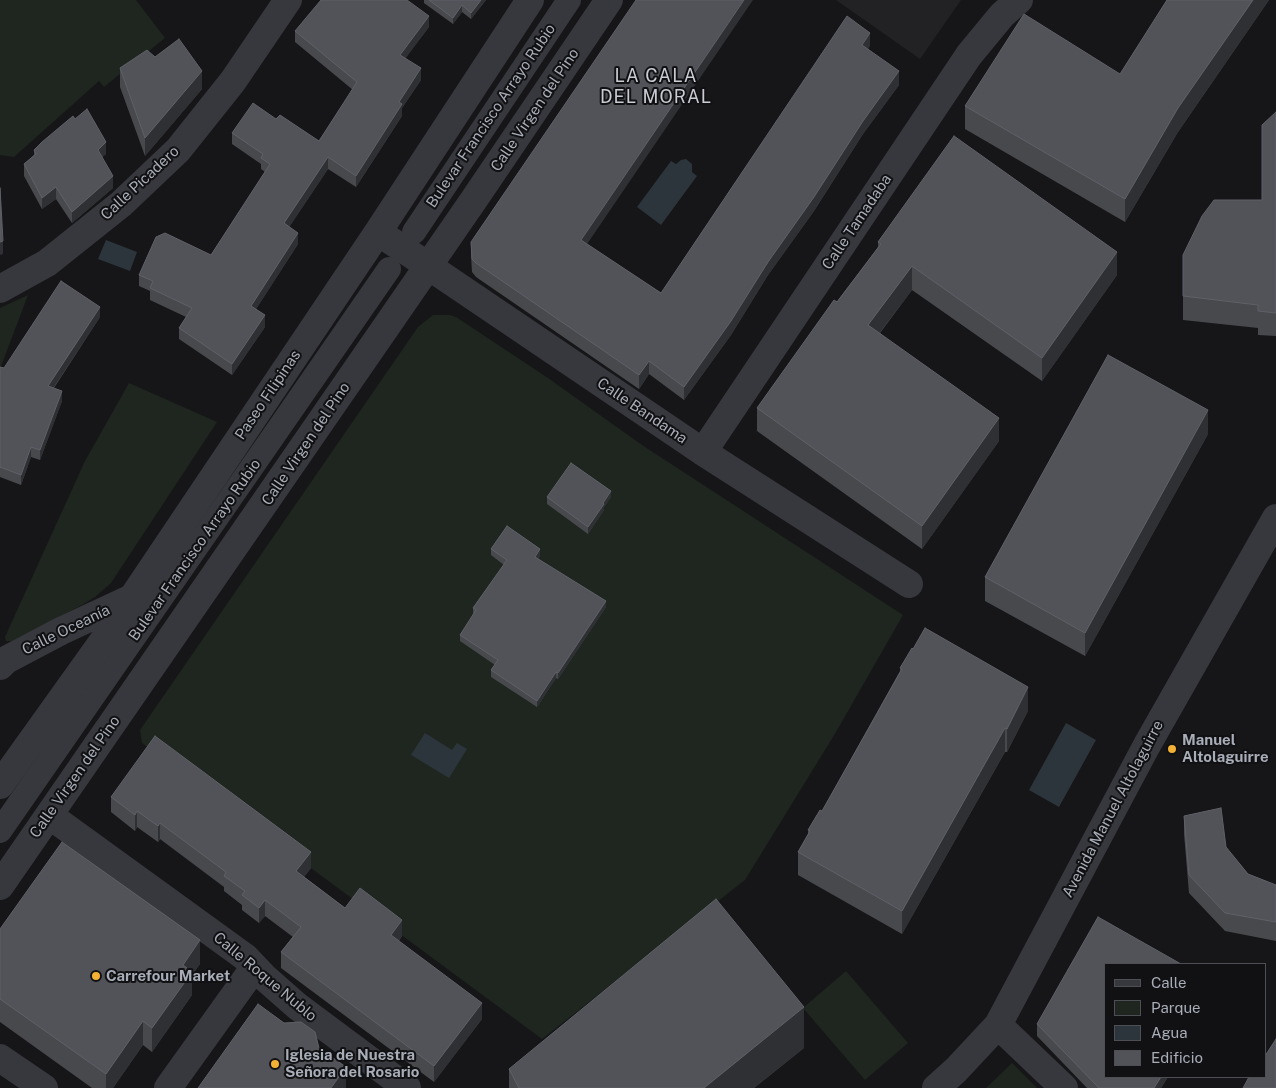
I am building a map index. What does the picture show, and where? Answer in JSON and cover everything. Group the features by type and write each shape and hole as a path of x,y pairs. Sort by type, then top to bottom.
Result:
{"street":[{"name":"Calle Picadero","path":"0,289 47,262 121,204 166,163 233,81 287,0"},
{"name":"Paseo Filipinas","path":"0,785 133,597 378,232 530,0"},
{"name":"Bulevar Francisco Arrayo Rubio","path":"414,232 569,0"},
{"name":"Calle Virgen del Pino","path":"0,886 428,266 609,0"},
{"name":"Calle Tamadaba","path":"703,452 970,56 1002,15 1019,0"},
{"name":"Calle Bandama","path":"378,232 703,452 909,584"},
{"name":"Bulevar Francisco Arrayo Rubio","path":"0,831 389,269"},
{"name":"Avenida Manuel Altolaguirre","path":"936,1088 956,1070 998,1025 1147,745 1276,518"},
{"name":"Calle Oceanía","path":"0,666 6,660 53,635 133,597"},
{"name":"Calle Roque Nublo","path":"49,815 245,957 254,968 297,1006 407,1088"},
{"path":"168,1088 254,968"},
{"path":"998,1025 1064,1088"},
{"path":"0,1058 44,1088"}],"shaded area":[{"path":"836,0 961,0 920,59"}],"green space":[{"path":"0,0 136,0 165,38 104,87 99,81 14,157 0,155"},
{"path":"28,295 0,369 0,308"},
{"path":"433,315 456,317 548,378 642,445 903,615 836,732 745,880 542,1039 142,743 140,730 418,327"},
{"path":"129,383 217,422 111,583 82,605 12,641 6,641 5,637 85,461"},
{"path":"846,971 908,1043 865,1080 803,1008"},
{"path":"1012,1063 1037,1088 986,1088"}],"water":[{"path":"686,159 692,164 692,172 697,176 661,225 637,207 671,161 676,164"},
{"path":"106,240 137,252 130,271 98,259"},
{"path":"1066,723 1096,740 1059,807 1029,790"},
{"path":"425,733 452,750 457,743 467,749 449,778 411,755"}],"building":[{"path":"321,0 407,0 429,16 400,55 421,68 399,102 402,104 356,176 328,157 284,223 298,233 251,306 265,315 232,364 179,328 192,308 150,288 153,281 139,275 156,237 165,233 211,255 270,164 261,158 263,154 232,133 253,103 276,119 280,115 319,141 357,82 295,31"},
{"path":"429,0 481,0 471,13 462,5 453,18"},
{"path":"636,0 744,0 581,240 661,293 847,16 870,33 862,45 899,71 768,262 731,321 684,387 649,361 639,375 472,259 471,242"},
{"path":"1167,0 1253,0 1178,108 1125,199 965,106 1024,14 1120,74"},
{"path":"179,39 202,71 145,138 120,68 147,50 155,57"},
{"path":"87,109 106,142 98,150 113,176 72,212 56,187 42,198 24,164 36,154 34,150 42,142 73,116 75,119"},
{"path":"1276,112 1276,313 1258,311 1258,305 1183,296 1183,255 1202,216 1214,200 1262,200 1262,125"},
{"path":"954,136 1117,252 1042,358 912,266 868,325 999,418 922,526 757,408 834,300 837,302 881,244 878,242"},
{"path":"0,188 3,241 0,242"},
{"path":"61,281 100,307 48,386 62,391 40,450 31,447 21,475 0,467 0,367 4,368"},
{"path":"1108,355 1208,410 1085,633 985,577"},
{"path":"571,463 611,491 588,527 547,497"},
{"path":"507,526 540,549 535,557 606,601 537,701 491,670 498,660 460,635 476,610 473,608 507,560 491,549"},
{"path":"925,628 1028,687 1007,729 1005,728 902,911 798,852 810,831 808,830 820,810 822,811 902,669 900,668"},
{"path":"155,736 311,852 296,871 345,908 360,888 402,920 391,935 482,1003 434,1066 281,952 301,927 265,900 259,908 242,895 245,891 224,876 226,872 160,823 158,826 137,811 135,815 111,797"},
{"path":"1221,808 1226,847 1248,874 1276,885 1276,922 1225,913 1189,875 1184,816"},
{"name":"Carrefour Market","path":"62,842 200,940 183,965 192,972 152,1028 143,1021 106,1074 0,999 0,929"},
{"path":"716,899 804,1007 704,1088 519,1088 509,1069"},
{"path":"1098,917 1179,963 1104,963 1104,1078 1160,1078 1154,1088 1099,1088 1037,1024"},
{"path":"258,1004 284,1023 301,1022 315,1032 319,1048 346,1067 331,1088 198,1088"},
{"path":"1276,1039 1276,1088 1243,1088 1248,1078 1266,1078 1266,1054"}],"place":[{"name":"Manuel Altolaguirre","path":"1172,749"},
{"name":"Carrefour Market","path":"96,976"},
{"name":"Iglesia de Nuestra Señora del Rosario","path":"275,1064"}],"district":[{"name":"LA CALA DEL MORAL","path":"656,86"}]}
